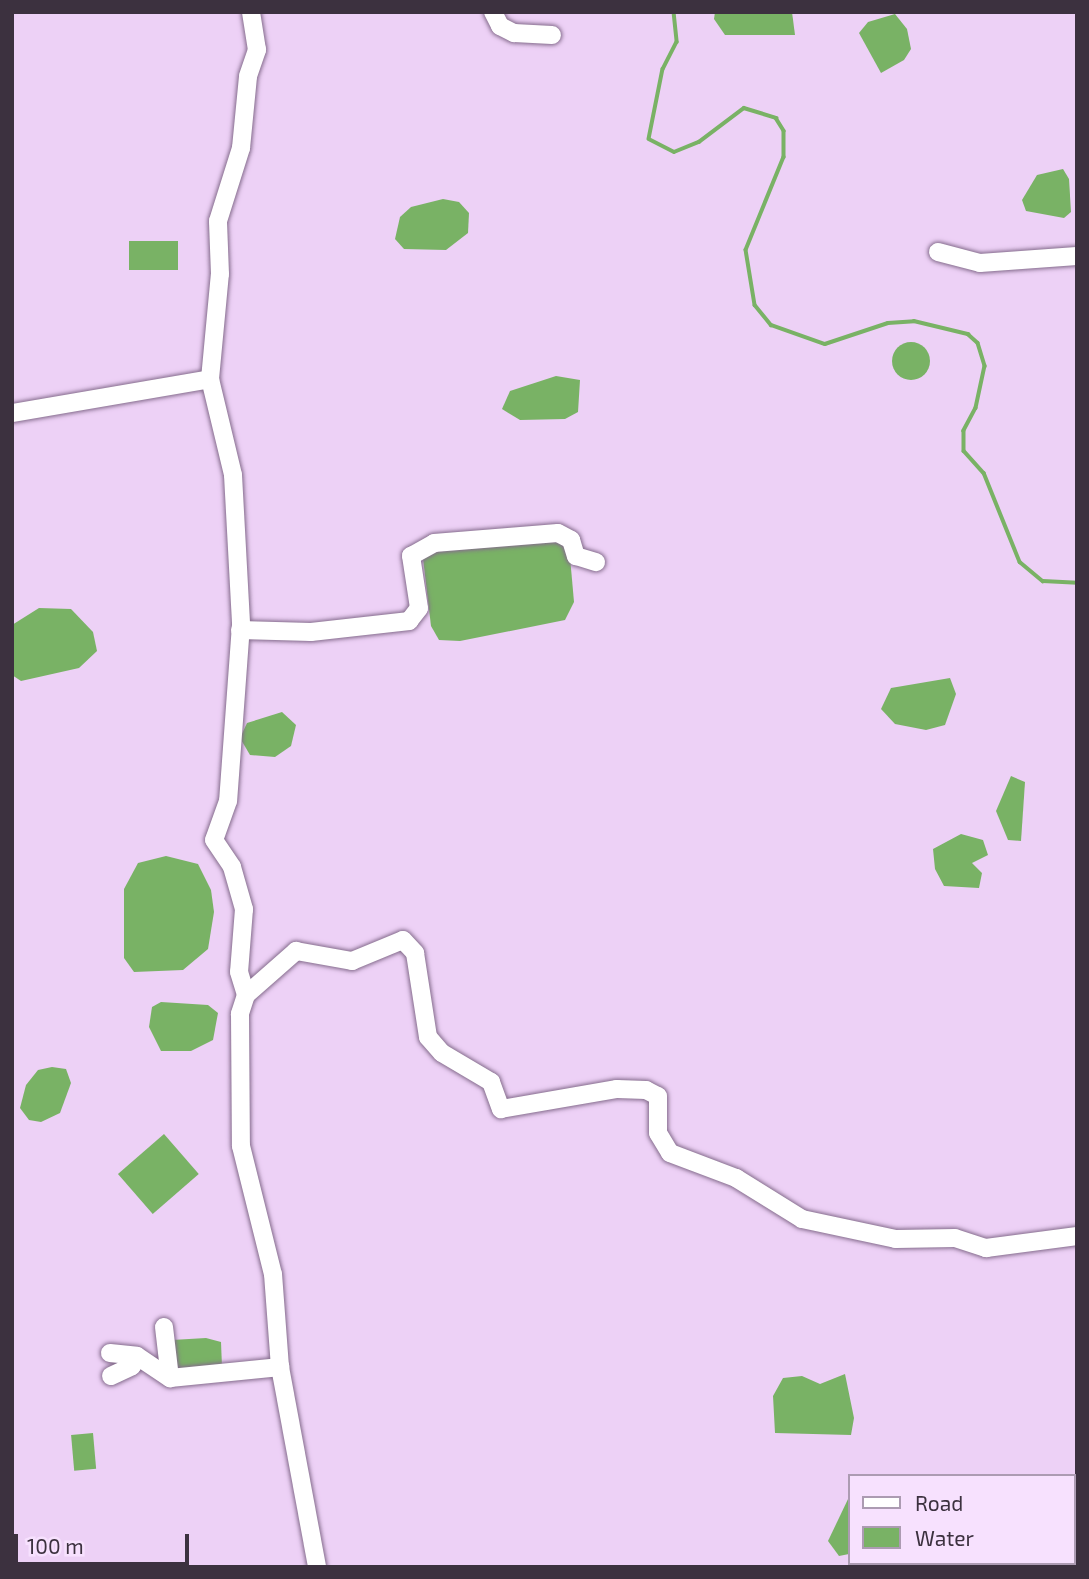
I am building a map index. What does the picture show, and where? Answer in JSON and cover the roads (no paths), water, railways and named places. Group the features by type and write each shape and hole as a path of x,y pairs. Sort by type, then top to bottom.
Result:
{"street":[{"path":"493,12 500,26 514,33 552,35"},
{"path":"246,995 239,972 244,909 232,867 214,839 228,802 240,630 233,475 210,379 219,298 218,220 241,148 248,76 257,50 256,13"},
{"path":"938,252 980,263 1077,256"},
{"path":"12,413 210,379"},
{"path":"240,630 311,632 409,621 419,608 411,556 434,543 558,533 570,540 576,556 596,562"},
{"path":"317,1567 280,1367 273,1274 241,1146 240,1014 246,995 296,951 352,961 403,940 415,953 428,1037 442,1053 491,1082 501,1109 617,1089 646,1090 658,1096 658,1133 670,1153 736,1178 802,1219 896,1239 955,1238 986,1248 1077,1236"},
{"path":"163,1327 170,1378"},
{"path":"110,1353 136,1356 170,1378 280,1367"},
{"path":"111,1376 132,1366 136,1356"}],"water":[{"path":"715,12 792,12 795,35 725,35 714,19"},
{"path":"895,14 907,29 911,49 904,60 881,73 859,33 868,22"},
{"path":"1063,169 1069,179 1071,212 1064,218 1026,211 1022,200 1037,175"},
{"path":"443,199 459,202 469,213 468,233 446,250 404,249 395,239 400,217 411,207"},
{"path":"129,241 178,241 178,270 129,270"},
{"path":"911,342 925,347 930,361 925,375 911,380 897,375 892,361 897,347"},
{"path":"556,376 580,380 578,412 565,419 520,420 502,409 510,391"},
{"path":"560,538 570,557 574,602 565,620 460,641 439,640 431,626 422,550"},
{"path":"39,608 71,609 93,632 97,651 79,668 21,681 12,675 12,625"},
{"path":"950,678 956,694 945,725 926,730 895,724 881,709 891,688"},
{"path":"282,712 296,725 291,746 275,757 250,755 240,738 247,723"},
{"path":"1011,776 1025,782 1021,841 1008,840 996,811"},
{"path":"961,834 983,840 988,855 972,863 982,873 979,888 944,886 935,869 933,849"},
{"path":"166,856 198,864 211,890 214,912 208,949 183,970 134,972 124,958 124,889 138,863"},
{"path":"161,1002 208,1005 218,1013 213,1040 191,1051 161,1051 149,1027 152,1007"},
{"path":"52,1067 66,1069 71,1083 60,1113 41,1122 29,1120 20,1108 26,1085 38,1070"},
{"path":"164,1134 199,1174 153,1214 118,1174"},
{"path":"206,1338 221,1342 222,1367 174,1373 172,1340"},
{"path":"845,1374 854,1418 851,1435 775,1433 773,1396 783,1378 802,1376 820,1384"},
{"path":"93,1433 96,1469 74,1471 71,1435"},
{"path":"848,1499 848,1554 839,1556 828,1541"}],"waterway":[{"path":"674,12 677,42 663,69 649,139 674,152 699,142 744,108 776,118 784,131 784,157 746,250 755,305 771,325 825,344 888,323 914,321 968,334 978,343 985,366 976,408 964,431 964,451 984,473 1020,562 1043,581 1077,583"}]}
